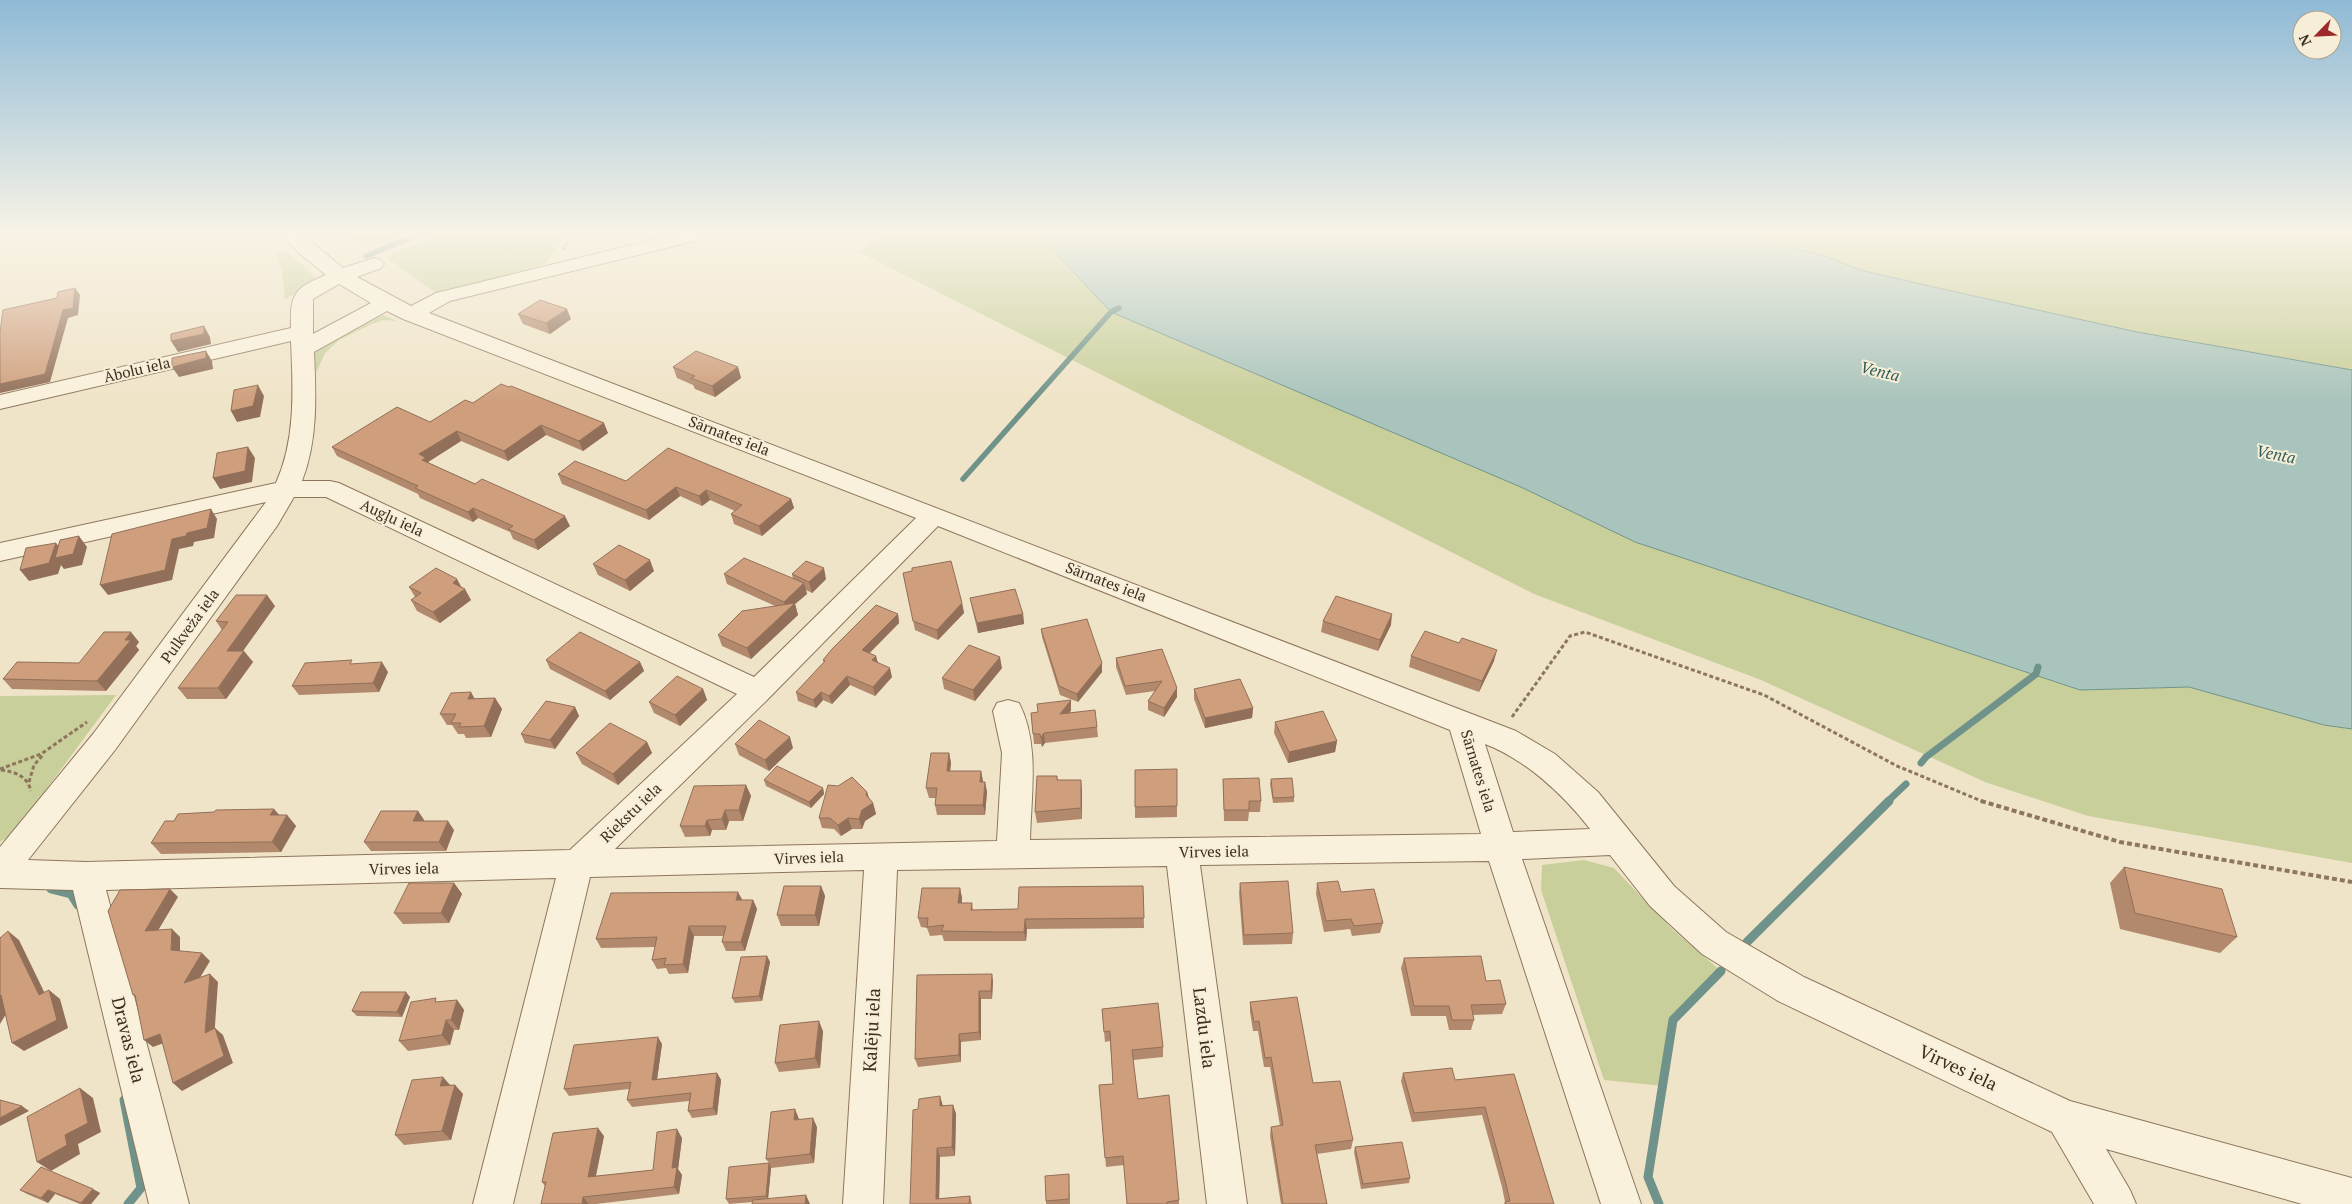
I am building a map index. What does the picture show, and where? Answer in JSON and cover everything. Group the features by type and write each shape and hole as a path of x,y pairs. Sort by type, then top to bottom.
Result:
{"street":[{"name":"Pulkveža iela","path":"0,873 104,742 268,520 286,489 298,454 303,398 301,302 306,293 312,290"},
{"name":"Sārnates iela","path":"365,290 386,303 411,314 934,515 1463,722 1501,847 1621,1204"},
{"path":"411,314 443,297 471,290"},
{"path":"303,340 386,303"},
{"name":"Ābolu iela","path":"0,402 303,340"},
{"name":"Augļu iela","path":"0,552 286,489 330,489 758,691"},
{"name":"Riekstu iela","path":"576,865 758,691 934,515"},
{"path":"1008,711 1017,753 1013,855"},
{"name":"Virves iela","path":"1463,722 1505,739 1544,763 1587,801 1662,896 1714,943 1791,989 2066,1119 2352,1198"},
{"name":"Virves iela","path":"0,873 86,876 881,856 1501,847 1618,841"},
{"name":"Lazdu iela","path":"1182,853 1227,1204"},
{"name":"Kalēju iela","path":"864,1204 881,856"},
{"path":"493,1204 576,865"},
{"name":"Dravas iela","path":"86,876 161,1197"},
{"path":"2066,1119 2116,1204"}],"path":[{"path":"1508,724 1570,636 1585,632 1764,695 1897,766 1985,803 2120,842 2352,882"},
{"path":"0,769 32,759 49,750 94,717"},
{"path":"33,798 29,782 34,765 49,750"},
{"path":"0,769 12,771 29,782"}],"green space":[{"path":"284,290 299,290 285,300"},
{"path":"432,290 448,290 436,293"},
{"path":"934,290 1090,290 1111,312 1523,488 1635,542 2080,690 2189,687 2324,725 2352,729 2352,863 2088,816 1985,782 1761,680 1534,594"},
{"path":"1781,290 2352,290 2352,422"},
{"path":"381,314 397,321 385,320 372,324 339,340 325,353 316,373 314,358 316,349"},
{"path":"116,695 14,833 0,842 0,696"},
{"path":"1584,860 1614,868 1672,929 1721,971 1673,1020 1663,1086 1604,1080 1541,890 1542,865"}],"water":[{"name":"Venta","path":"1090,290 1948,290 2137,332 2352,370 2352,729 2324,725 2189,687 2080,690 1635,542 1523,488 1111,312"}],"building":[{"path":"75,290 73,308 63,310 45,374 0,384 0,332 3,310 57,298 58,292"},
{"path":"540,300 567,309 546,323 518,314"},
{"path":"204,326 204,334 171,341 171,334"},
{"path":"206,351 206,358 172,367 172,358"},
{"path":"696,351 738,367 712,386 691,378 695,376 673,367"},
{"path":"501,384 511,386 604,423 579,441 541,425 504,451 457,431 419,454 426,458 422,460 475,484 482,479 565,516 534,540 508,529 513,526 473,508 468,512 415,488 418,486 332,447 397,407 430,422 465,400 473,403"},
{"path":"258,385 253,406 231,411 234,390"},
{"path":"248,447 245,471 213,478 217,453"},
{"path":"668,448 791,499 759,526 731,514 742,505 706,490 699,496 676,487 646,510 558,474 575,461 626,481"},
{"path":"211,509 207,528 172,539 165,570 100,585 112,534"},
{"path":"79,536 73,554 55,558 60,540"},
{"path":"56,543 49,563 20,570 26,548"},
{"path":"619,545 650,560 625,580 593,564"},
{"path":"744,558 804,583 784,602 724,574"},
{"path":"806,561 824,568 809,582 792,574"},
{"path":"951,561 962,603 937,630 913,621 903,573 912,571 912,568"},
{"path":"436,568 457,579 453,583 465,589 433,612 411,600 421,593 409,587"},
{"path":"1015,589 1023,614 977,623 970,598"},
{"path":"236,595 267,595 227,651 244,651 218,688 178,688 228,622 216,621"},
{"path":"1336,596 1392,614 1380,640 1323,621"},
{"path":"795,603 747,648 718,635 742,611"},
{"path":"876,605 898,614 862,650 876,656 872,660 890,668 873,687 847,676 829,696 821,692 813,700 796,692 825,661 823,660 832,649"},
{"path":"1087,619 1102,663 1077,694 1059,686 1041,629"},
{"path":"1425,631 1459,643 1462,638 1497,650 1482,681 1411,656"},
{"path":"104,632 131,632 125,640 131,640 97,681 3,679 17,662 79,663"},
{"path":"580,632 640,662 605,691 546,660"},
{"path":"969,645 1000,657 973,690 942,678"},
{"path":"1162,649 1177,688 1164,708 1148,701 1162,681 1125,686 1116,658"},
{"path":"352,660 350,664 382,662 373,683 292,686 305,663"},
{"path":"677,676 703,689 675,715 649,702"},
{"path":"1240,679 1253,708 1205,718 1194,689"},
{"path":"471,692 468,699 495,698 484,726 459,727 461,723 451,723 456,714 440,714 451,693"},
{"path":"1071,700 1060,714 1095,710 1097,727 1044,733 1041,738 1040,734 1033,734 1031,713 1038,712 1037,704"},
{"path":"546,701 575,707 550,740 521,734"},
{"path":"1323,711 1337,741 1289,752 1275,722"},
{"path":"759,720 790,737 765,760 735,744"},
{"path":"610,723 647,742 613,774 576,753"},
{"path":"931,753 949,753 947,771 981,771 980,782 985,782 983,805 935,805 937,788 926,788"},
{"path":"777,766 823,788 809,802 764,780"},
{"path":"1177,769 1177,806 1135,807 1135,770"},
{"path":"1037,776 1057,776 1057,780 1081,780 1081,808 1035,812"},
{"path":"852,777 867,792 866,795 873,803 862,810 859,819 848,818 838,825 830,818 819,818 828,785 838,786"},
{"path":"1259,778 1261,801 1249,801 1249,810 1224,810 1223,779"},
{"path":"1292,778 1294,797 1273,798 1271,779"},
{"path":"746,785 739,810 725,810 722,819 707,820 705,826 680,826 694,786"},
{"path":"274,809 270,815 287,815 272,842 151,843 165,821 174,821 178,814 214,812 216,810"},
{"path":"381,811 418,811 413,821 448,821 439,842 364,842"},
{"path":"2124,867 2222,889 2237,937 2135,913"},
{"path":"1288,881 1293,933 1244,935 1240,883"},
{"path":"1338,881 1341,892 1374,889 1383,923 1354,926 1351,919 1326,921 1317,883"},
{"path":"409,883 454,883 441,913 394,913"},
{"path":"784,886 821,886 815,915 777,915"},
{"path":"1143,886 1144,918 1025,919 1024,932 999,932 941,931 944,925 927,927 928,918 918,918 922,888 960,888 958,903 972,903 971,910 1018,909 1019,887"},
{"path":"170,889 145,931 172,929 171,950 202,953 184,983 210,974 205,1033 215,1028 224,1056 173,1083 160,1034 144,1040 135,995 133,995 108,911 120,890"},
{"path":"738,892 736,900 753,900 741,942 722,942 726,926 689,926 683,964 664,965 666,958 652,960 657,937 596,939 611,893"},
{"path":"8,931 39,995 49,990 57,1020 12,1043 1,995 0,997 0,938"},
{"path":"767,956 759,996 732,998 741,957"},
{"path":"1481,956 1486,981 1500,980 1506,1004 1471,1005 1474,1020 1452,1020 1449,1006 1414,1006 1404,958"},
{"path":"992,974 991,991 979,991 979,1032 959,1034 959,1055 915,1059 917,975"},
{"path":"361,992 406,992 397,1012 352,1011"},
{"path":"1297,997 1313,1083 1340,1081 1353,1140 1315,1145 1327,1204 1283,1204 1271,1127 1283,1125 1271,1057 1265,1058 1259,1021 1254,1022 1250,1002"},
{"path":"436,998 435,1002 457,1000 451,1020 446,1020 442,1035 399,1041 411,1002"},
{"path":"1158,1003 1163,1047 1132,1050 1138,1099 1169,1095 1179,1200 1167,1202 1167,1204 1127,1204 1123,1156 1105,1158 1099,1085 1113,1084 1110,1031 1104,1032 1102,1009"},
{"path":"819,1021 815,1058 775,1063 780,1025"},
{"path":"658,1037 652,1080 717,1073 713,1108 688,1111 691,1093 627,1100 631,1082 564,1089 574,1045"},
{"path":"1452,1068 1455,1080 1514,1074 1554,1204 1506,1204 1505,1202 1510,1201 1485,1107 1414,1113 1403,1073"},
{"path":"443,1077 440,1086 455,1085 442,1131 395,1135 412,1080"},
{"path":"80,1088 88,1123 65,1135 67,1145 37,1162 27,1117"},
{"path":"940,1096 940,1106 953,1105 952,1147 937,1148 936,1199 970,1196 969,1204 910,1204 913,1110 918,1109 919,1099"},
{"path":"0,1100 22,1106 0,1118"},
{"path":"795,1109 794,1120 813,1118 810,1154 766,1159 771,1112"},
{"path":"598,1128 588,1177 653,1170 657,1132 677,1129 672,1168 677,1167 674,1187 583,1197 582,1204 541,1204 546,1182 542,1182 553,1133"},
{"path":"1402,1142 1410,1178 1363,1184 1355,1147"},
{"path":"769,1163 766,1196 726,1199 729,1167"},
{"path":"41,1167 93,1189 81,1203 48,1190 41,1198 20,1190"},
{"path":"1069,1174 1069,1199 1046,1201 1045,1176"},
{"path":"806,1195 805,1204 752,1204 753,1200"}],"waterway":[{"path":"963,479 1111,312 1119,308"},
{"path":"1921,763 1926,757 2036,674 2038,667"},
{"path":"1887,802 1906,784"},
{"path":"1747,942 1889,801"},
{"path":"51,889 71,894 78,905"},
{"path":"1659,1204 1648,1177 1673,1020 1721,971"},
{"path":"124,1100 141,1188 128,1204"}]}
